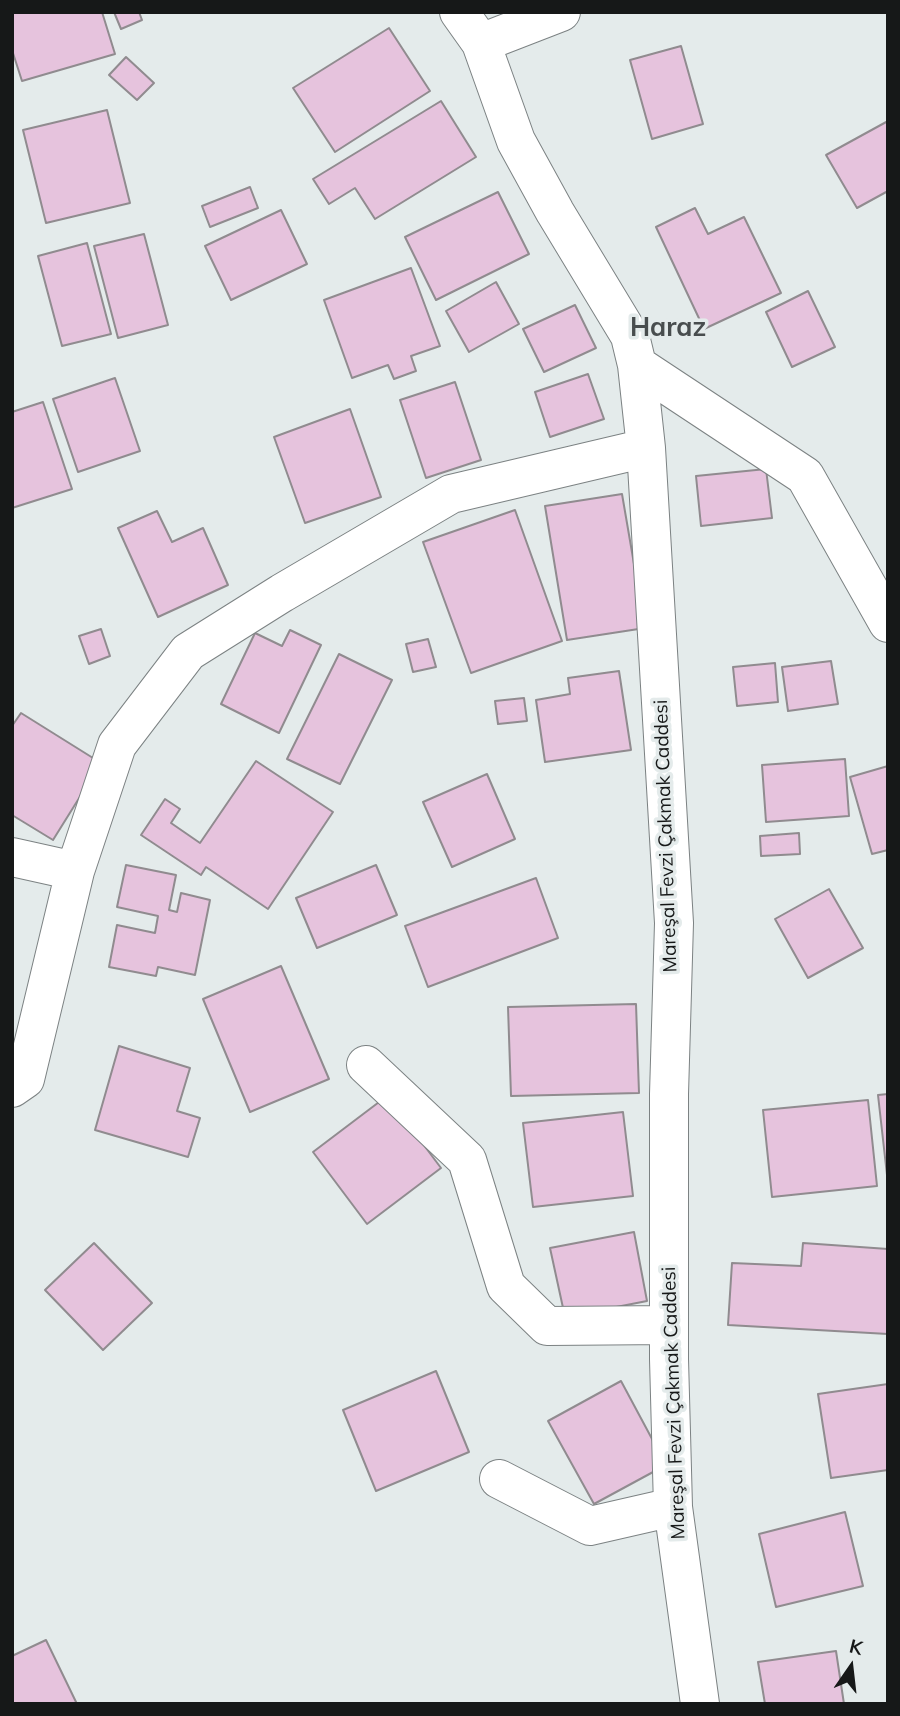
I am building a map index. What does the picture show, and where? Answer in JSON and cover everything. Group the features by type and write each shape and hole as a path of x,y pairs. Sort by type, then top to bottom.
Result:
{"street":[{"name":"Mareşal Fevzi Çakmak Caddesi","path":"460,12 481,43 516,141 555,212 630,336 637,365 646,448 674,923 668,1094 673,1507 700,1704"},
{"path":"481,43 561,12"},
{"path":"637,365 805,476 888,623"},
{"path":"12,1088 25,1079 75,871 117,745 188,652 282,593 451,494 646,448"},
{"path":"12,857 75,871"},
{"path":"366,1065 467,1160 506,1286 547,1326 669,1325"},
{"path":"499,1479 590,1526 673,1507"}],"building":[{"path":"12,12 102,12 115,54 22,81 12,50"},
{"path":"114,12 139,12 142,20 121,29"},
{"path":"389,28 430,91 335,152 293,88"},
{"path":"681,46 703,124 652,139 630,60"},
{"path":"126,57 154,83 137,100 109,75"},
{"path":"441,101 476,157 375,219 355,188 329,204 313,179"},
{"path":"107,110 130,203 46,223 23,130"},
{"path":"888,121 888,191 857,208 826,155"},
{"path":"250,187 258,208 210,227 202,206"},
{"path":"498,192 529,254 436,300 405,237"},
{"path":"695,208 708,234 744,217 781,293 704,329 656,227"},
{"path":"281,210 307,264 231,300 205,246"},
{"path":"144,234 168,325 118,338 94,246"},
{"path":"87,243 111,334 62,346 38,256"},
{"path":"411,268 440,346 411,356 416,371 394,379 388,365 352,378 324,300"},
{"path":"496,282 519,324 469,352 446,311"},
{"path":"808,291 835,347 792,367 766,312"},
{"path":"575,305 596,348 544,372 523,329"},
{"path":"588,374 604,419 550,437 535,392"},
{"path":"115,378 140,451 78,472 53,399"},
{"path":"455,382 481,460 426,478 400,400"},
{"path":"43,402 72,489 12,508 12,412"},
{"path":"350,409 381,497 305,523 274,437"},
{"path":"766,469 772,518 701,526 696,476"},
{"path":"622,494 645,628 567,640 545,506"},
{"path":"515,510 562,641 471,673 423,542"},
{"path":"157,511 172,542 203,528 228,585 158,617 118,528"},
{"path":"101,629 110,656 89,664 79,636"},
{"path":"290,630 321,645 279,733 221,704 255,633 282,646"},
{"path":"428,639 436,667 413,672 406,644"},
{"path":"339,654 392,680 340,784 287,759"},
{"path":"831,661 838,704 788,711 782,667"},
{"path":"775,663 778,702 737,706 733,667"},
{"path":"619,671 631,750 545,762 536,700 570,694 568,678"},
{"path":"524,698 527,721 498,724 495,701"},
{"path":"21,713 101,763 53,840 12,815 12,726"},
{"path":"845,759 849,816 766,822 762,765"},
{"path":"256,761 333,812 268,909 206,867 201,875 141,835 165,799 180,809 171,823 200,843"},
{"path":"888,766 888,850 872,854 850,777"},
{"path":"487,774 515,839 452,867 423,802"},
{"path":"799,833 800,854 761,856 760,836"},
{"path":"126,865 176,875 169,910 177,912 181,893 210,900 195,975 158,967 156,976 109,967 117,925 155,933 158,916 117,907"},
{"path":"376,865 397,915 317,948 296,898"},
{"path":"536,878 558,938 428,987 405,926"},
{"path":"829,889 863,948 808,978 775,919"},
{"path":"281,966 329,1079 250,1112 203,999"},
{"path":"636,1004 639,1093 511,1096 508,1007"},
{"path":"119,1046 190,1068 177,1111 200,1118 188,1157 95,1130"},
{"path":"888,1094 888,1184 878,1095"},
{"path":"387,1096 441,1168 367,1224 313,1152"},
{"path":"868,1100 877,1186 772,1197 763,1110"},
{"path":"623,1112 633,1196 533,1207 523,1123"},
{"path":"634,1232 647,1301 565,1317 550,1248"},
{"path":"94,1243 152,1303 103,1350 45,1290"},
{"path":"803,1243 888,1249 888,1334 728,1325 732,1263 801,1266"},
{"path":"436,1371 469,1452 376,1491 343,1410"},
{"path":"621,1381 666,1465 594,1504 548,1421"},
{"path":"888,1384 888,1470 831,1478 818,1394"},
{"path":"845,1512 863,1586 776,1607 759,1534"},
{"path":"46,1640 77,1704 12,1704 12,1656"},
{"path":"836,1651 844,1704 765,1704 758,1662"}],"district":[{"name":"Haraz","path":"668,328"}]}
